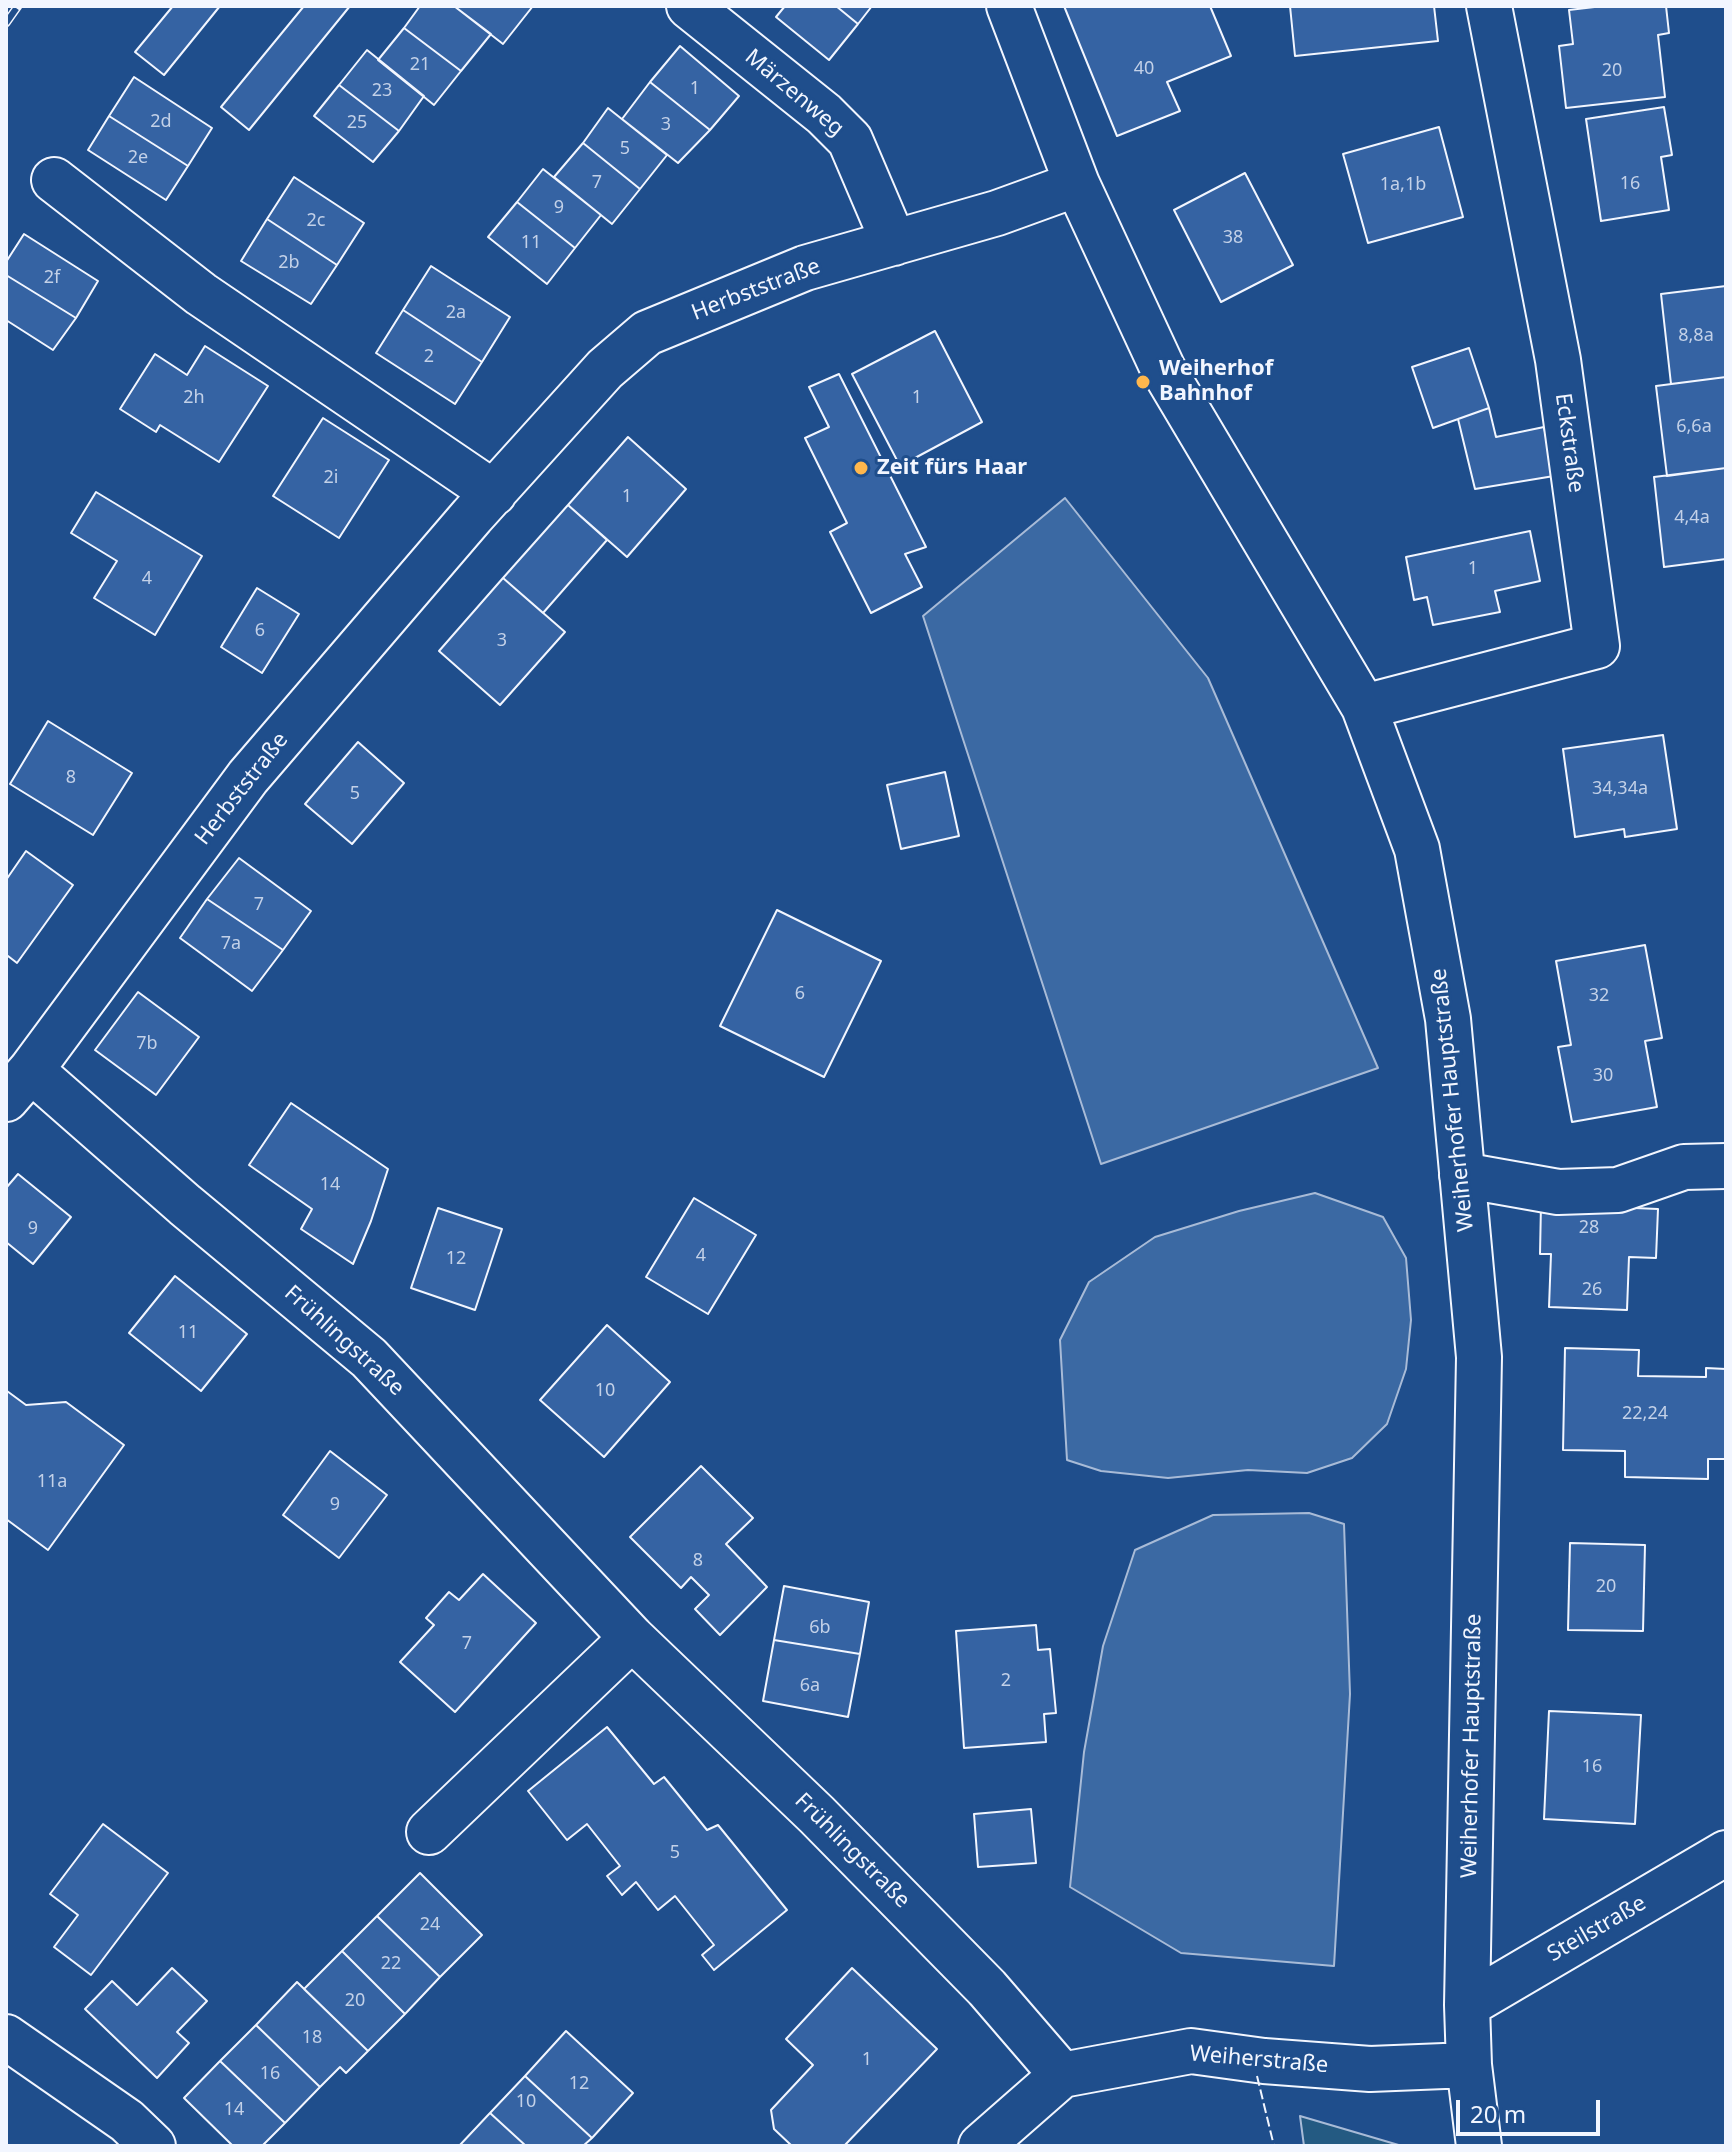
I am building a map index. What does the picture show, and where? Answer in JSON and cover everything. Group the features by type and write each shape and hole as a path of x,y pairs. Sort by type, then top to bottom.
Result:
{"street":[{"name":"Märzenweg","path":"689,6 824,114 850,140 894,243"},
{"name":"Weiherhofer Hauptstraße","path":"1009,6 1077,184 1163,369 1364,707 1417,849 1448,1019 1479,1357 1467,2005 1469,2065 1479,2146"},
{"name":"Eckstraße","path":"1364,707 1597,646 1558,360 1489,6"},
{"path":"54,180 201,294 494,493"},
{"name":"Herbststraße","path":"15,1084 248,777 472,516 605,369 647,333 805,268 997,213 1077,184"},
{"name":"Frühlingstraße","path":"15,1084 185,1205 369,1358 632,1638 817,1815 977,1977 1062,2075"},
{"path":"1462,1175 1558,1192 1618,1190 1684,1167 1726,1166"},
{"path":"429,1832 632,1638"},
{"name":"Steilstraße","path":"1467,2005 1726,1853"},
{"path":"6,2037 127,2121 153,2146"},
{"name":"Weiherstraße","path":"1062,2075 1191,2051 1264,2061 1370,2069 1469,2065"},
{"path":"981,2146 1062,2075"}],"shaded area":[{"path":"1065,498 1208,678 1378,1068 1101,1164 923,616"},
{"path":"1315,1193 1383,1217 1406,1258 1411,1320 1406,1369 1387,1424 1352,1458 1307,1473 1248,1470 1168,1478 1101,1471 1067,1460 1060,1340 1089,1282 1155,1237 1239,1211"},
{"path":"1309,1513 1344,1524 1350,1694 1334,1966 1181,1953 1070,1887 1084,1752 1103,1646 1135,1550 1213,1515"},
{"path":"1300,2116 1402,2146 1304,2146"}],"building":[{"path":"173,6 220,6 164,75 135,52"},
{"path":"304,6 350,6 249,130 221,107"},
{"path":"420,6 454,6 491,34 461,71 404,28"},
{"path":"454,6 533,6 503,44"},
{"path":"785,6 836,6 858,24 829,60 776,17"},
{"path":"836,6 872,6 858,24"},
{"path":"1064,6 1210,6 1231,56 1167,82 1180,111 1117,136"},
{"path":"1290,6 1434,6 1438,41 1295,56"},
{"path":"1603,6 1666,6 1669,33 1658,35 1665,97 1566,108 1559,46 1573,44 1569,10"},
{"path":"404,28 461,71 434,105 378,60"},
{"path":"680,46 739,96 710,130 650,82"},
{"path":"367,50 424,96 399,131 339,85"},
{"path":"134,77 212,128 188,166 109,116"},
{"path":"650,82 710,130 678,163 622,119"},
{"path":"339,85 399,131 373,162 314,116"},
{"path":"1664,107 1672,155 1661,157 1669,210 1601,221 1586,119"},
{"path":"608,108 667,155 640,189 583,143"},
{"path":"109,116 188,166 166,200 88,150"},
{"path":"1439,127 1463,217 1368,243 1343,154"},
{"path":"583,143 640,189 612,224 554,177"},
{"path":"543,169 601,215 575,248 517,202"},
{"path":"1245,173 1293,265 1221,302 1174,210"},
{"path":"294,177 364,223 337,265 267,219"},
{"path":"517,202 575,248 547,284 488,237"},
{"path":"267,219 337,265 311,304 241,261"},
{"path":"24,234 98,281 76,318 6,275 6,262"},
{"path":"431,266 510,317 482,362 403,310"},
{"path":"6,275 76,318 53,350 6,320"},
{"path":"1726,286 1726,377 1671,384 1661,294"},
{"path":"403,310 482,362 455,404 376,353"},
{"path":"935,331 982,422 900,466 852,374"},
{"path":"205,346 268,386 219,462 160,425 156,432 120,409 155,354 187,375"},
{"path":"1469,348 1489,408 1433,428 1412,367"},
{"path":"839,374 926,547 905,554 922,587 871,613 830,532 847,523 805,438 829,427 809,387"},
{"path":"1726,377 1726,468 1667,476 1656,386"},
{"path":"1489,408 1496,437 1544,427 1554,476 1475,489 1458,419"},
{"path":"323,418 389,460 339,538 273,496"},
{"path":"628,437 686,489 627,557 568,505"},
{"path":"1726,468 1726,559 1664,567 1654,477"},
{"path":"96,492 202,556 155,635 94,598 117,561 71,533"},
{"path":"568,505 607,540 543,613 503,578"},
{"path":"1530,531 1540,581 1495,591 1500,612 1433,625 1427,597 1414,600 1406,557"},
{"path":"503,578 565,632 500,705 439,651"},
{"path":"257,588 299,614 262,673 221,647"},
{"path":"48,721 132,773 93,835 10,784"},
{"path":"1663,735 1677,829 1625,837 1624,829 1575,837 1563,749"},
{"path":"358,742 404,783 352,844 305,804"},
{"path":"945,772 959,836 901,849 887,785"},
{"path":"26,851 73,885 17,963 8,956 6,959 6,880"},
{"path":"239,858 311,911 283,950 207,899"},
{"path":"207,899 283,950 252,991 180,938"},
{"path":"777,910 881,961 824,1077 720,1026"},
{"path":"1645,945 1662,1038 1645,1041 1657,1107 1572,1122 1558,1047 1571,1045 1556,961"},
{"path":"138,992 199,1037 156,1095 95,1050"},
{"path":"291,1103 388,1169 353,1264 301,1229 312,1209 249,1165"},
{"path":"18,1174 71,1217 33,1264 6,1242 6,1188"},
{"path":"694,1198 756,1235 708,1314 646,1277"},
{"path":"1541,1204 1658,1209 1656,1258 1629,1257 1627,1310 1549,1307 1551,1254 1540,1254"},
{"path":"438,1208 502,1229 475,1310 411,1288"},
{"path":"175,1276 247,1334 201,1391 129,1333"},
{"path":"607,1325 670,1382 604,1457 540,1400"},
{"path":"1565,1348 1639,1350 1638,1376 1706,1377 1706,1368 1726,1369 1726,1459 1708,1459 1708,1479 1625,1477 1625,1451 1563,1450"},
{"path":"7,1391 26,1405 66,1402 124,1445 48,1550 6,1519"},
{"path":"330,1451 387,1495 339,1558 283,1515"},
{"path":"701,1466 753,1518 726,1544 767,1587 720,1635 695,1609 709,1595 691,1577 681,1588 630,1537"},
{"path":"1570,1543 1645,1545 1643,1631 1568,1630"},
{"path":"483,1574 536,1623 455,1712 400,1662 434,1625 426,1618 449,1592 459,1600"},
{"path":"784,1586 869,1602 860,1654 774,1640"},
{"path":"1036,1625 1038,1650 1050,1649 1056,1713 1044,1714 1046,1742 964,1748 956,1631"},
{"path":"774,1640 860,1654 848,1717 763,1701"},
{"path":"1549,1711 1641,1715 1635,1824 1544,1819"},
{"path":"607,1727 654,1784 664,1777 707,1830 718,1825 787,1910 714,1970 702,1955 714,1945 675,1896 658,1910 636,1882 622,1895 607,1876 620,1866 587,1824 567,1840 528,1791"},
{"path":"1031,1809 1036,1863 978,1867 974,1814"},
{"path":"103,1824 168,1873 91,1975 54,1947 78,1915 50,1894"},
{"path":"420,1873 482,1935 440,1977 377,1916"},
{"path":"377,1916 440,1977 405,2014 342,1951"},
{"path":"342,1951 405,2014 368,2051 304,1989"},
{"path":"172,1968 207,2001 177,2032 189,2043 157,2078 85,2009 112,1981 137,2005"},
{"path":"852,1968 937,2049 844,2146 792,2146 774,2129 771,2110 813,2065 786,2039"},
{"path":"297,1982 368,2051 346,2073 340,2067 320,2087 256,2025"},
{"path":"256,2025 320,2087 285,2123 220,2061"},
{"path":"566,2031 633,2093 592,2138 525,2076"},
{"path":"220,2061 285,2123 262,2146 233,2146 184,2098"},
{"path":"525,2076 592,2138 583,2146 526,2146 490,2113"},
{"path":"490,2113 526,2146 459,2146"}],"railway":[{"path":"6,23 18,6"}],"fence":[{"path":"1257,2076 1274,2146"}],"place":[{"name":"Weiherhof Bahnhof","path":"1143,382"},
{"name":"Zeit fürs Haar","path":"861,468"}]}
